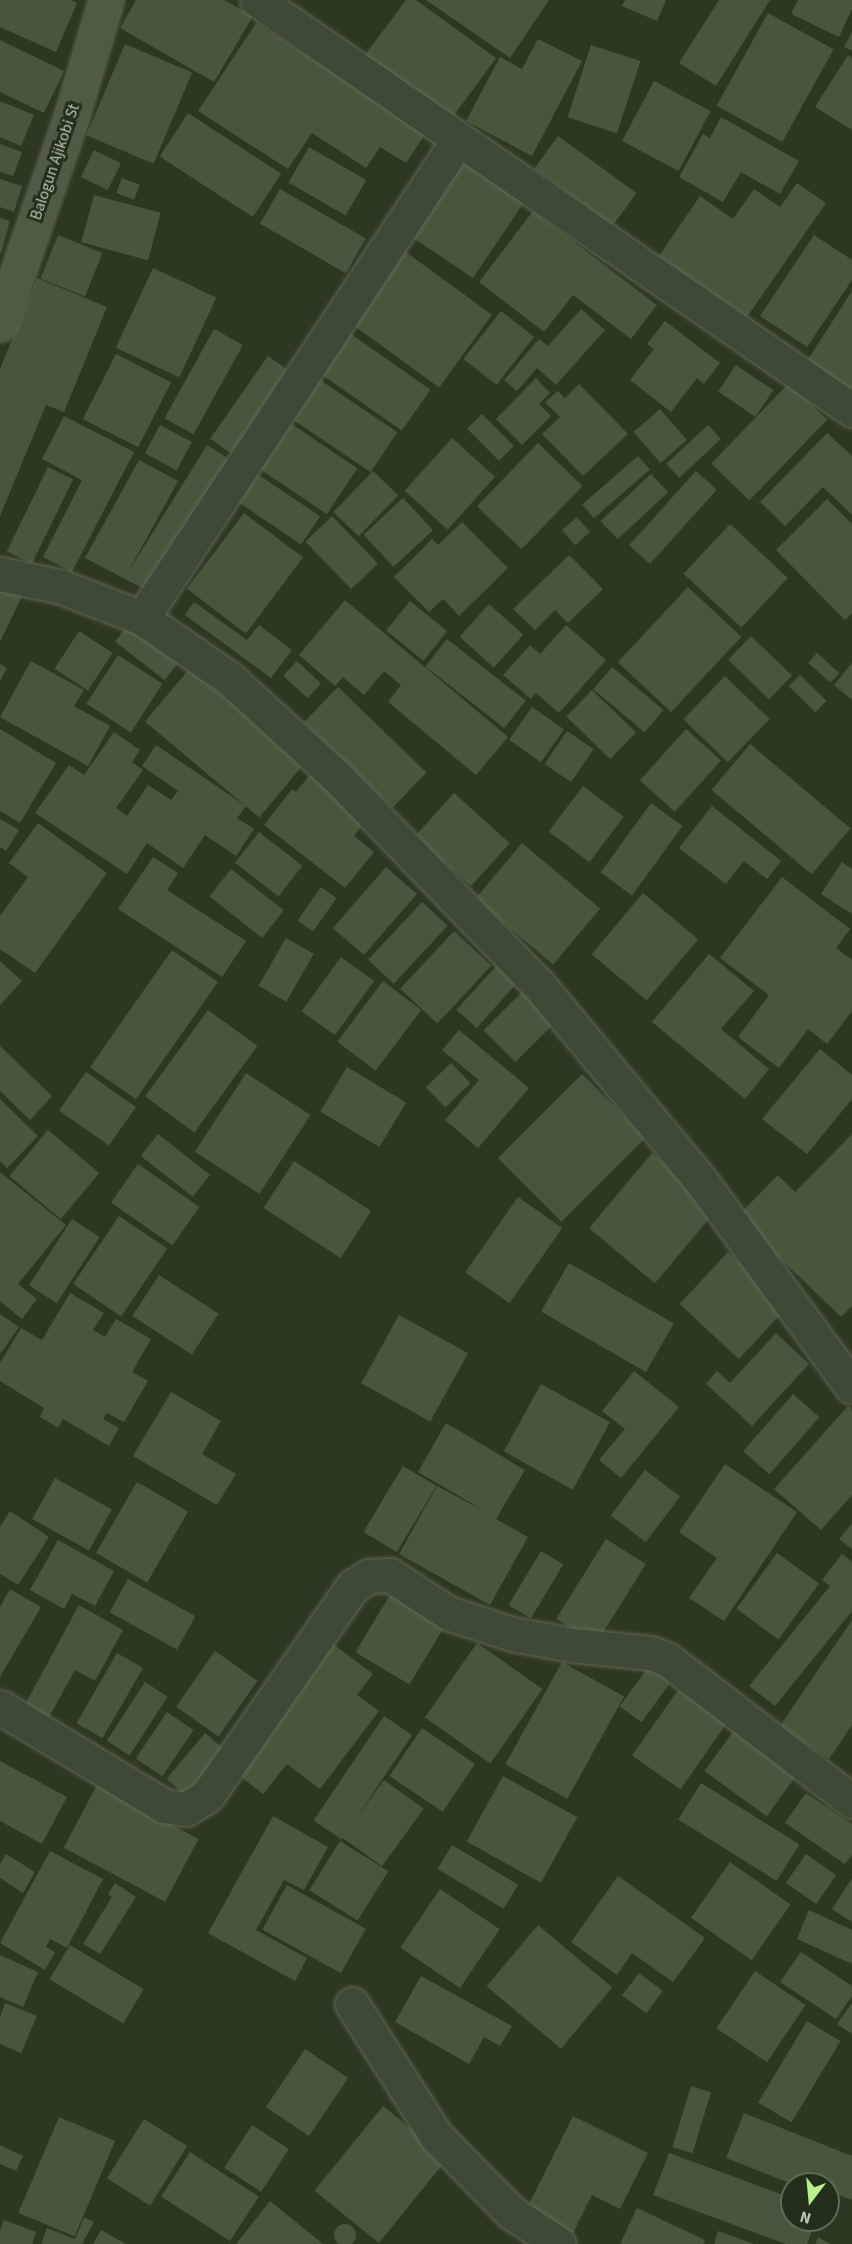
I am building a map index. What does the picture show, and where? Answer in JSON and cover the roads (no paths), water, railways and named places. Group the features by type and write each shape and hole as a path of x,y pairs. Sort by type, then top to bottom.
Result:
{"street":[{"name":"Balogun Ajikobi St","path":"0,324 71,118 106,0"},
{"path":"257,0 852,410"},
{"path":"142,618 458,140"},
{"path":"0,574 62,587 142,618 230,679 339,779 538,984 701,1181 852,1387"},
{"path":"0,1707 164,1806 186,1809 207,1796 353,1586 369,1576 390,1575 448,1613 512,1634 572,1645 651,1653 668,1660 852,1802"},
{"path":"352,2004 436,2136 512,2213 559,2244"}]}
